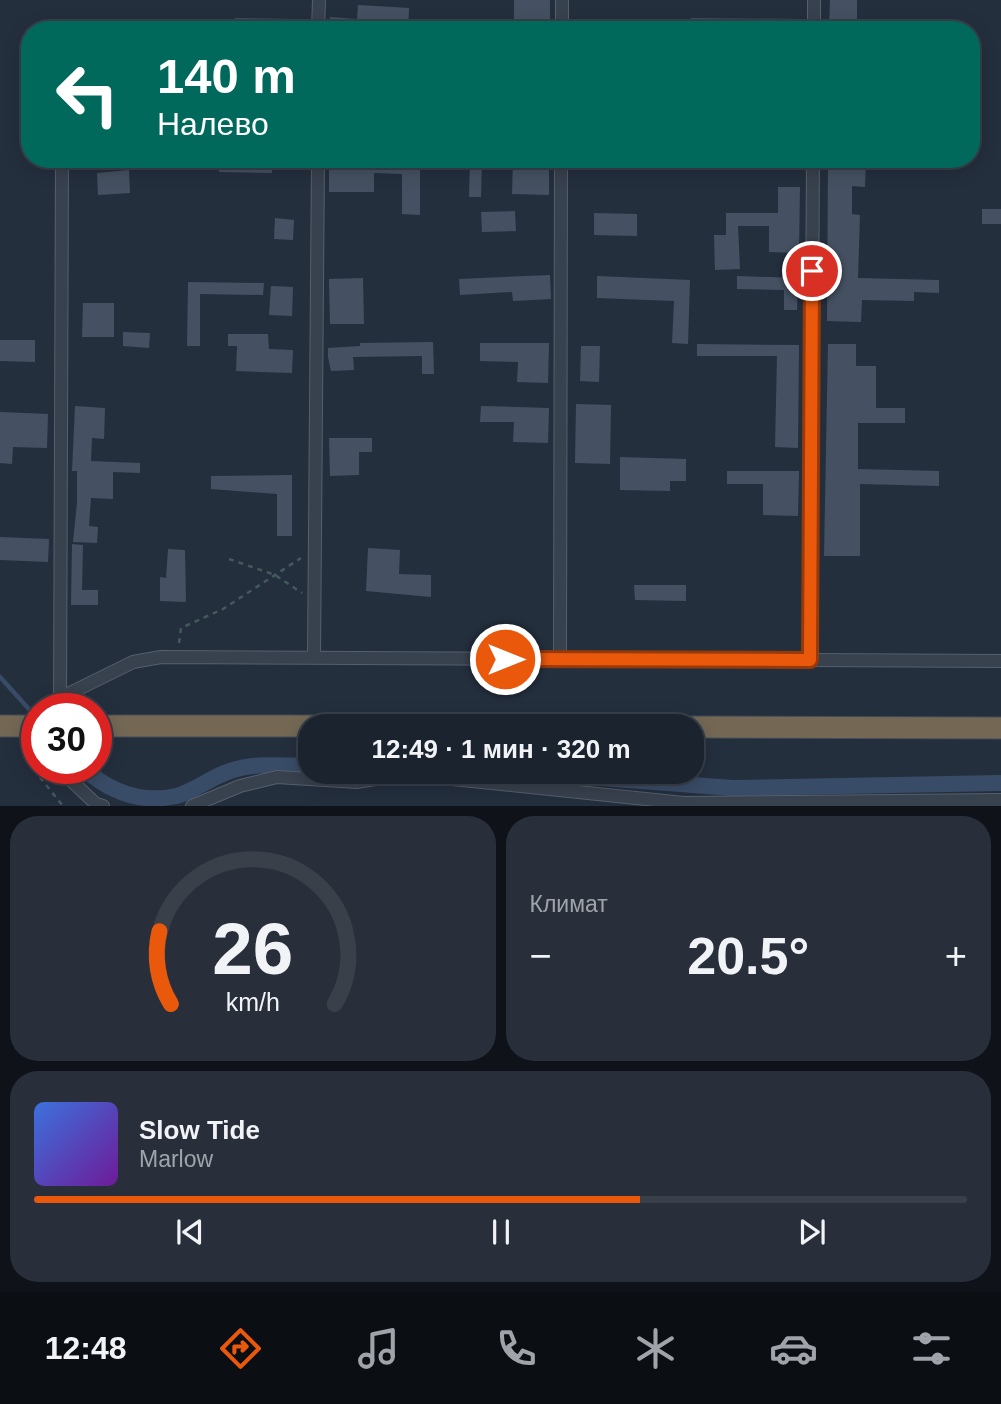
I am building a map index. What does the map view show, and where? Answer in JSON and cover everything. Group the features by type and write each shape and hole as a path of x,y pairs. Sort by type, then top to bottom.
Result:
{"highway":[{"path":"0,726 21,726"},
{"path":"112,726 298,726"},
{"path":"704,727 1001,728"}],"street":[{"path":"318,21 319,0"},
{"path":"562,0 562,21"},
{"path":"814,0 814,21"},
{"path":"60,693 62,168"},
{"path":"314,657 318,168"},
{"path":"560,659 561,168"},
{"path":"810,660 813,168"},
{"path":"78,693 133,662 177,657 1001,661"},
{"path":"192,806 240,786 277,777 357,782 404,774 684,803 1001,800"},
{"path":"75,784 96,804 103,806"}],"path":[{"path":"177,657 181,628 223,608 315,550"},
{"path":"229,559 275,575 315,602"},
{"path":"45,784 62,806"}],"building":[{"path":"514,0 550,0 550,21 514,21"},
{"path":"830,0 857,0 857,21 829,21"},
{"path":"358,5 409,8 408,21 330,21 330,17 357,19"},
{"path":"235,18 295,19 295,21 235,21"},
{"path":"691,18 805,19 805,21 691,21"},
{"path":"219,168 272,168 272,173 219,172"},
{"path":"329,168 420,168 420,215 402,214 402,174 374,173 374,192 329,192"},
{"path":"470,168 482,168 481,197 469,197"},
{"path":"513,168 549,168 549,195 512,194"},
{"path":"828,168 866,168 865,187 852,186 852,214 860,215 858,278 939,280 939,293 914,292 914,301 862,300 861,322 827,321"},
{"path":"129,170 130,193 98,195 97,173"},
{"path":"778,187 800,187 799,253 769,252 769,226 738,226 740,269 715,270 714,235 726,235 726,213 778,213"},
{"path":"982,209 1001,209 1001,224 982,224"},
{"path":"515,211 516,231 482,232 481,212"},
{"path":"594,213 637,214 637,236 594,235"},
{"path":"275,218 294,220 293,240 274,239"},
{"path":"550,275 551,299 513,301 512,292 460,295 459,279"},
{"path":"597,276 690,280 688,344 672,343 674,301 597,298"},
{"path":"737,276 798,278 797,310 784,310 784,290 737,289"},
{"path":"363,278 364,324 330,324 329,279"},
{"path":"188,282 264,283 263,295 200,294 200,346 187,346"},
{"path":"271,286 293,287 292,316 269,315"},
{"path":"83,303 114,303 114,337 82,337"},
{"path":"123,332 150,333 149,348 123,346"},
{"path":"228,334 268,334 269,349 293,350 292,373 236,371 237,346 228,346"},
{"path":"0,340 35,340 35,362 0,361"},
{"path":"433,342 434,374 422,374 422,356 353,357 354,370 331,371 328,357 328,348 360,346 360,343"},
{"path":"480,343 549,343 548,383 517,382 518,362 480,361"},
{"path":"697,344 799,345 798,448 775,447 777,356 697,356"},
{"path":"828,344 856,344 856,366 876,366 876,408 905,408 905,423 858,423 858,469 939,471 939,486 860,484 860,556 824,556"},
{"path":"581,346 600,346 599,382 580,381"},
{"path":"576,404 611,405 610,464 575,463"},
{"path":"75,406 105,408 104,439 92,438 91,461 140,463 140,473 113,472 113,499 91,498 89,526 98,527 97,543 73,542 77,503 77,471 72,471"},
{"path":"481,406 549,408 548,443 513,442 514,422 480,422"},
{"path":"0,412 48,414 47,448 13,447 12,464 0,463"},
{"path":"329,438 372,438 372,452 359,452 359,475 330,476"},
{"path":"620,457 686,459 686,481 670,481 670,491 620,490"},
{"path":"727,471 799,471 798,516 763,515 763,484 727,484"},
{"path":"292,475 292,536 277,536 277,494 211,489 211,476"},
{"path":"0,537 49,539 48,562 0,560"},
{"path":"72,544 83,545 82,590 98,590 98,605 71,605"},
{"path":"368,548 400,550 399,574 431,575 431,597 366,591"},
{"path":"168,549 185,550 186,602 160,601 160,577 166,578"},
{"path":"634,585 686,585 686,601 635,600"}],"waterway":[{"path":"0,677 21,700"},
{"path":"104,784 138,797 163,798 183,794 240,768 298,766"},
{"path":"680,784 732,788 1001,783"}],"route":[{"path":"505,659 810,660 812,271"}]}
